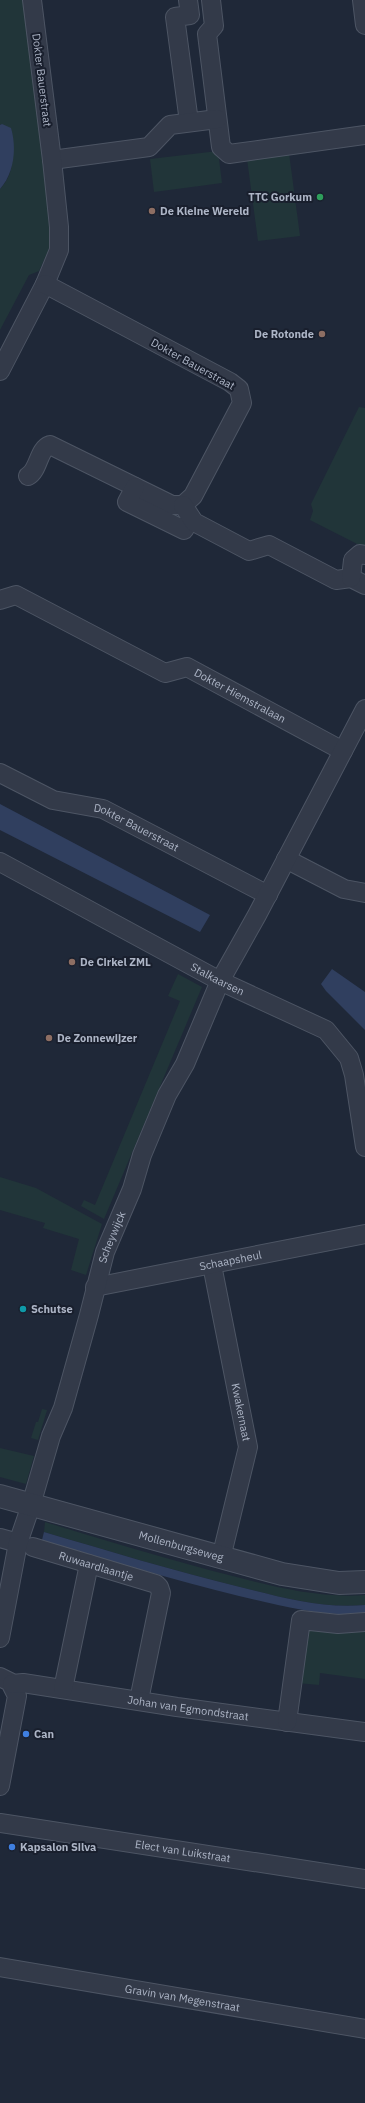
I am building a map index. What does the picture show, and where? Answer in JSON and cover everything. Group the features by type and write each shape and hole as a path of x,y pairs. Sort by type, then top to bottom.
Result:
{"street":[{"name":"Dokter Bauerstraat","path":"0,371 56,262 60,245 52,160 32,0"},
{"path":"188,0 190,15 175,17 189,122"},
{"path":"211,0 214,26 207,34 221,147 229,154 365,135"},
{"path":"362,0 365,25"},
{"path":"52,160 149,147 170,125 217,119"},
{"name":"Dokter Bauerstraat","path":"45,284 230,382 239,389 243,399 240,409 193,496 187,512 184,530 127,502 135,487"},
{"path":"28,476 32,473 45,447 50,445 187,512 194,522 250,551 269,545 336,580 358,581 353,560 360,554 365,554"},
{"name":"Dokter Hiemstralaan","path":"0,600 16,595 165,673 187,667 343,751"},
{"path":"220,981 268,895 365,709"},
{"name":"Dokter Bauerstraat","path":"0,773 53,800 103,809 268,895"},
{"path":"286,860 344,889 352,892 365,893"},
{"name":"Stalkaarsen","path":"0,862 220,981 326,1030 360,1074 365,1147"},
{"name":"Scheywijck","path":"0,1638 26,1545 31,1505 51,1436 63,1408 105,1252 132,1189 142,1155 167,1094 185,1064 220,981"},
{"name":"Schaapsheul","path":"95,1287 365,1234"},
{"name":"Kwakernaat","path":"212,1265 248,1447 221,1558"},
{"name":"Mollenburgseweg","path":"0,1496 282,1574 339,1583 365,1582"},
{"name":"Ruwaardlaantje","path":"0,1538 156,1584 159,1587 161,1593 139,1700"},
{"path":"64,1689 89,1564"},
{"path":"287,1722 301,1620 338,1624 365,1622"},
{"path":"0,1786 17,1696 6,1681"},
{"name":"Johan van Egmondstraat","path":"6,1681 365,1732"},
{"name":"Elect van Luikstraat","path":"0,1823 365,1879"},
{"name":"Gravin van Megenstraat","path":"0,1967 365,2029"}],"green space":[{"path":"0,0 25,0 52,230 49,249 39,271 29,275 0,330 0,189 10,173 12,157 2,124 0,125"},
{"path":"218,151 222,183 154,192 150,159"},
{"path":"289,153 300,236 258,241 247,159"},
{"path":"359,407 365,408 365,548 310,520 313,511 311,504"},
{"path":"178,974 202,987 104,1219 81,1206 84,1200 95,1205 180,1001 168,996"},
{"path":"0,1177 36,1188 102,1224 86,1275 71,1270 79,1239 43,1228 45,1223 0,1210"},
{"path":"42,1409 47,1410 38,1440 31,1438"},
{"path":"0,1448 34,1456 26,1484 0,1477"},
{"path":"45,1522 168,1559 267,1585 325,1595 365,1595 365,1605 349,1606 317,1604 271,1595 215,1581 44,1532"},
{"path":"365,1625 365,1679 320,1673 319,1685 297,1683 308,1630"}],"water":[{"path":"2,124 11,128 14,152 8,176 0,189 0,125"},
{"path":"0,804 210,915 200,932 0,830"},
{"path":"332,969 365,992 365,1030 326,991 321,984"},
{"path":"44,1532 142,1561 286,1598 317,1604 349,1606 365,1605 365,1614 333,1614 302,1610 214,1590 140,1570 42,1540"}],"place":[{"name":"TTC Gorkum","path":"320,197"},
{"name":"De Kleine Wereld","path":"152,211"},
{"name":"De Rotonde","path":"322,334"},
{"name":"De Cirkel ZML","path":"72,962"},
{"name":"De Zonnewijzer","path":"49,1038"},
{"name":"Schutse","path":"23,1309"},
{"name":"Can","path":"26,1734"},
{"name":"Kapsalon Silva","path":"12,1847"}]}
